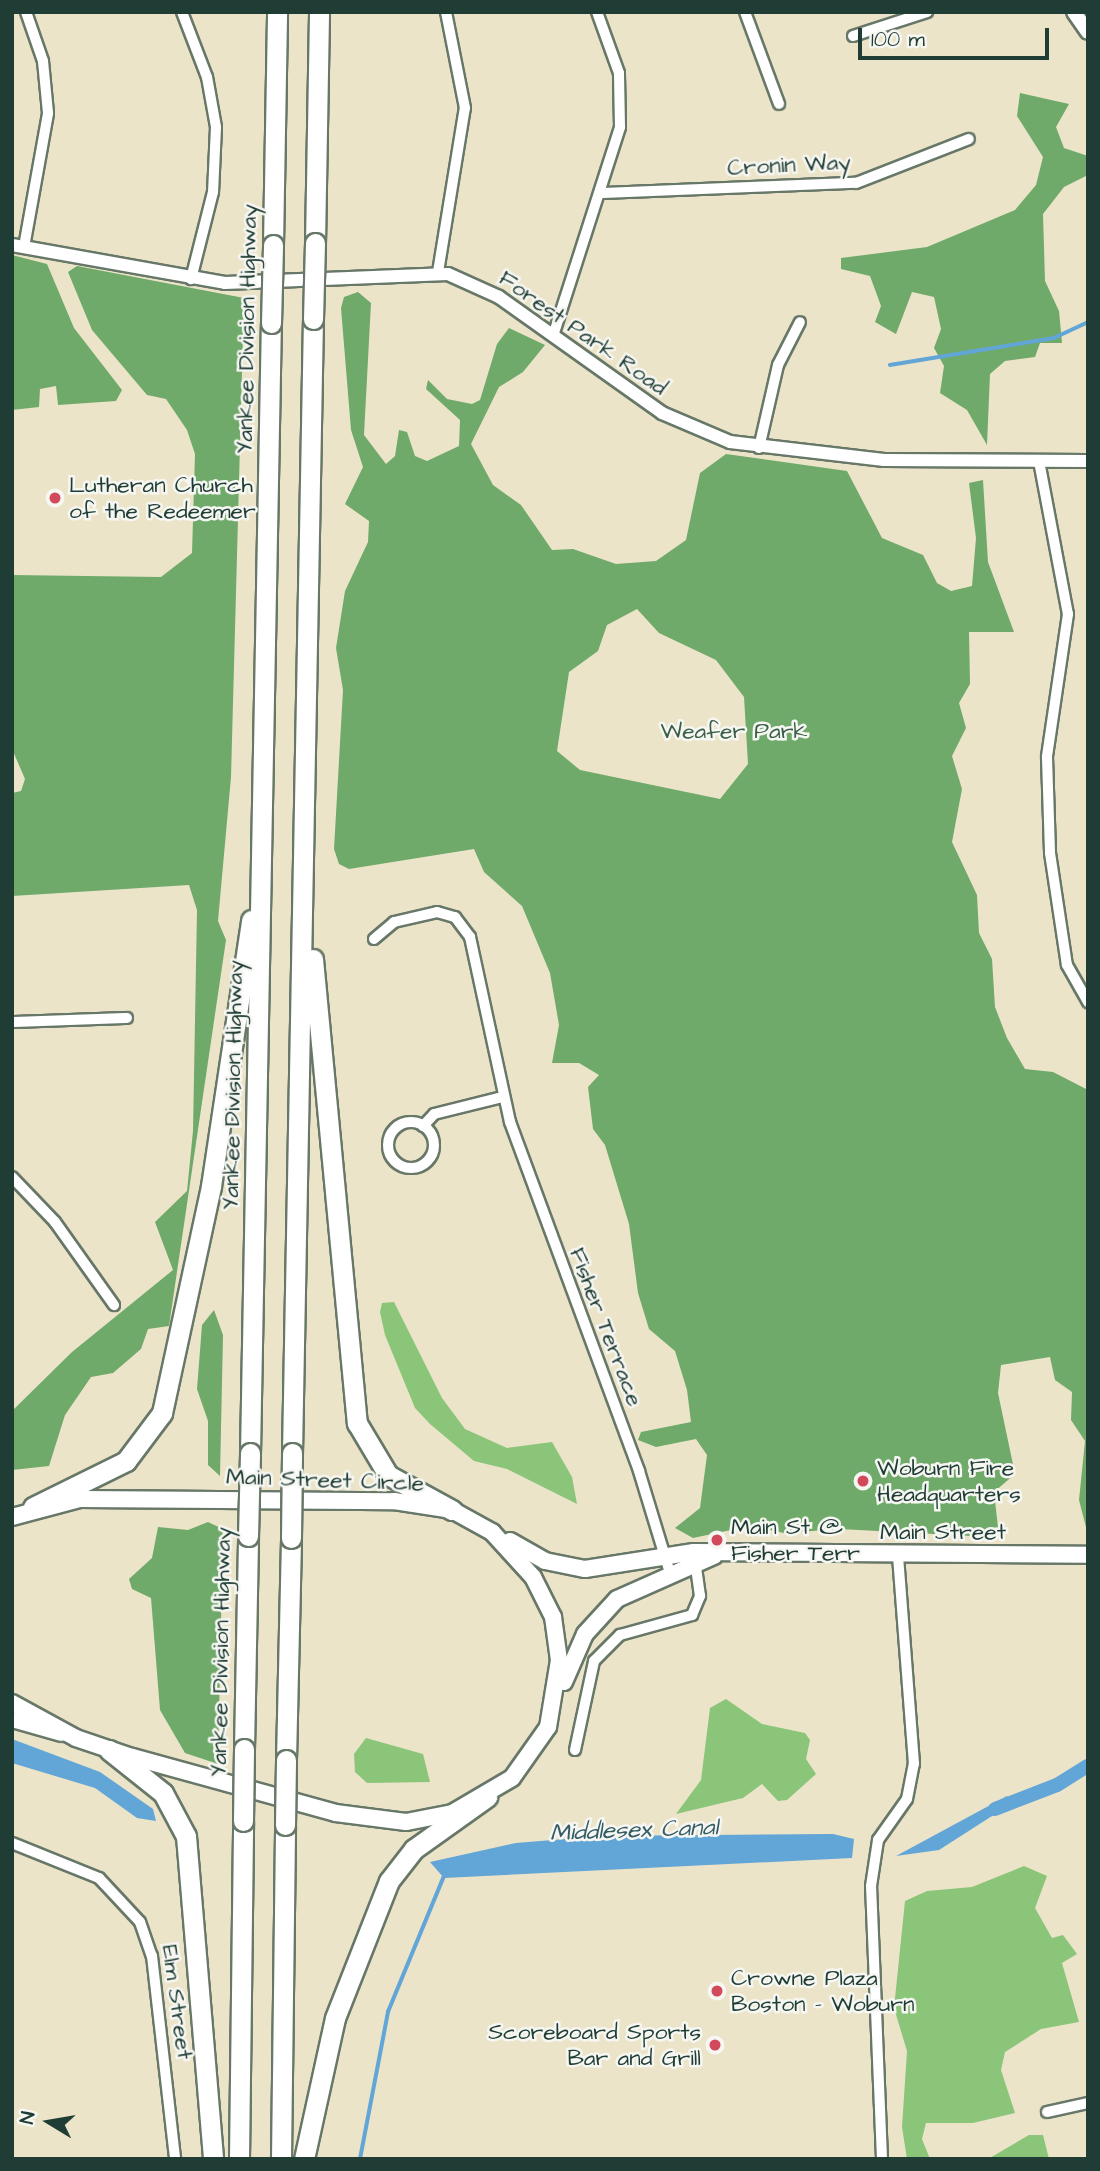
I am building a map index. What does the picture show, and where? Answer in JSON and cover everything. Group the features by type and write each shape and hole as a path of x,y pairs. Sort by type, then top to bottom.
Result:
{"highway":[{"name":"Yankee Division Highway","path":"239,2159 244,1749 277,12"},
{"path":"281,2159 319,12"},
{"path":"304,825 325,1128 357,1423 388,1475 452,1510"},
{"path":"33,1507 126,1461 154,1431 166,1403 225,1108 262,835"},
{"path":"109,1750 163,1793 186,1836 212,2159"},
{"path":"304,2159 332,2028 389,1881 414,1849 487,1797"}],"main road":[{"path":"1074,12 1088,32"},
{"name":"Main Street Circle","path":"12,1517 33,1507 146,1498 394,1501 452,1510 492,1532 533,1577 553,1617 559,1660 553,1713 528,1759 487,1797 429,1819 373,1821 109,1750 76,1738 12,1703"},
{"name":"Main Street","path":"492,1532 545,1561 572,1568 668,1565 714,1556 1088,1556"},
{"name":"Main Street","path":"553,1713 595,1621 627,1592 668,1565"},
{"path":"12,1720 76,1738"}],"street":[{"path":"18,246 48,113 42,56 26,12"},
{"path":"182,12 210,85 216,141 213,192 191,279"},
{"path":"439,272 465,108 446,12"},
{"path":"553,337 619,139 622,92 597,12"},
{"path":"745,12 779,104"},
{"path":"853,36 926,12"},
{"name":"Cronin Way","path":"602,192 856,183 969,139"},
{"name":"Forest Park Road","path":"18,246 191,279 251,284 439,272 485,288 662,413 712,437 759,448 908,461 1088,461"},
{"path":"759,448 778,365 800,322"},
{"path":"1039,461 1068,614 1048,738 1048,830 1067,965 1088,1002"},
{"name":"Fisher Terrace","path":"374,939 394,922 426,913 449,914 464,926 475,952 502,1097 668,1565"},
{"path":"12,1022 127,1018"},
{"path":"423,1126 434,1114 502,1097"},
{"path":"406,1122 423,1126 433,1141 430,1158 415,1168 398,1165 388,1150 391,1132 406,1122"},
{"path":"12,1177 55,1222 114,1305"},
{"path":"882,2159 871,1885 878,1840 907,1799 914,1764 898,1554"},
{"path":"575,1750 594,1661 620,1634 692,1615 700,1596 695,1559"},
{"name":"Elm Street","path":"12,1843 99,1878 140,1922 152,1956 175,2159"},
{"path":"1047,2112 1088,2103"}],"green space":[{"path":"1020,93 1069,104 1056,127 1064,148 1088,156 1088,175 1064,187 1043,214 1045,281 1059,311 1062,343 1040,343 1035,357 1005,361 990,374 987,445 967,410 940,393 944,366 934,348 941,329 934,297 912,292 896,334 875,322 881,306 870,276 841,269 841,258 927,247 1015,210 1036,185 1043,157 1017,116"},
{"path":"12,255 47,264 74,328 122,390 116,401 58,405 56,386 40,389 39,407 12,410"},
{"path":"77,266 244,298 231,777 218,921 226,940 169,1326 148,1329 141,1349 113,1373 91,1377 65,1415 49,1466 12,1470 12,1411 72,1352 173,1270 155,1222 187,1191 193,1131 197,910 189,885 12,896 12,793 21,791 25,779 12,749 12,575 161,577 192,553 195,454 187,430 166,399 147,395 92,330 68,272"},
{"name":"Weafer Park","path":"358,292 371,303 364,435 386,464 395,456 399,430 407,432 415,456 427,461 459,446 460,420 426,389 428,380 447,399 472,404 480,400 497,344 509,328 545,345 523,372 499,387 471,444 493,485 521,505 552,550 573,549 616,564 656,561 686,540 700,473 726,454 847,471 882,538 923,555 937,583 951,591 972,586 976,538 969,483 983,480 988,562 1014,632 969,632 970,684 959,703 966,728 952,756 962,789 952,842 977,895 979,933 992,959 995,1007 1007,1038 1025,1069 1053,1072 1088,1090 1088,1535 1079,1500 1085,1441 1071,1420 1072,1392 1055,1380 1050,1357 1001,1365 998,1393 1015,1474 994,1492 998,1527 990,1537 840,1529 784,1533 750,1526 693,1538 675,1528 700,1508 707,1455 696,1439 656,1447 638,1440 641,1432 691,1422 687,1390 675,1351 649,1329 638,1293 629,1224 605,1145 593,1129 588,1087 599,1075 579,1063 552,1063 559,1025 550,973 522,906 484,872 474,849 349,869 339,864 334,849 343,690 336,648 345,591 368,542 369,521 345,504 363,467 351,430 341,308 344,297","holes":["637,609 659,633 716,660 744,697 748,764 720,799 580,770 557,751 569,672 598,651 607,625"]},
{"path":"394,1302 442,1398 465,1429 507,1448 552,1442 572,1477 577,1504 507,1469 474,1461 415,1408 385,1335 380,1312 382,1303"},
{"path":"214,1310 223,1335 220,1476 208,1465 208,1421 197,1389 202,1325"},
{"path":"208,1522 223,1529 218,1764 185,1753 160,1710 151,1598 132,1589 129,1579 152,1558 158,1527 188,1530"},
{"path":"726,1699 762,1724 805,1733 810,1740 806,1759 816,1774 787,1800 778,1801 762,1784 743,1798 676,1814 701,1780 710,1708"},
{"path":"366,1738 423,1754 430,1782 367,1783 355,1772 354,1754"},
{"path":"1024,1866 1047,1876 1035,1908 1052,1938 1063,1935 1077,1954 1062,1963 1079,2022 1041,2029 1005,2052 1001,2070 1015,2113 973,2123 926,2123 922,2139 930,2159 907,2159 902,2127 907,2051 894,2008 905,1901 927,1891 972,1887"},
{"path":"1029,2135 1043,2135 1049,2159 988,2159"}],"water":[{"path":"12,1739 100,1772 153,1809 156,1821 137,1818 95,1788 12,1763"},
{"path":"1007,1796 1012,1801 1003,1809 939,1850 896,1856"},
{"name":"Middlesex Canal","path":"833,1834 854,1839 852,1858 444,1878 430,1862 516,1843 602,1836"}],"waterway":[{"path":"890,365 1054,338 1088,322"},
{"name":"Middlesex Canal","path":"995,1809 1057,1785 1088,1766"},
{"path":"360,2159 388,2012 445,1874"}],"place":[{"name":"Lutheran Church of the Redeemer","path":"55,498"},
{"name":"Woburn Fire Headquarters","path":"863,1481"},
{"name":"Main St @ Fisher Terr","path":"717,1540"},
{"name":"Crowne Plaza Boston - Woburn","path":"717,1991"},
{"name":"Scoreboard Sports Bar and Grill","path":"715,2045"}]}
